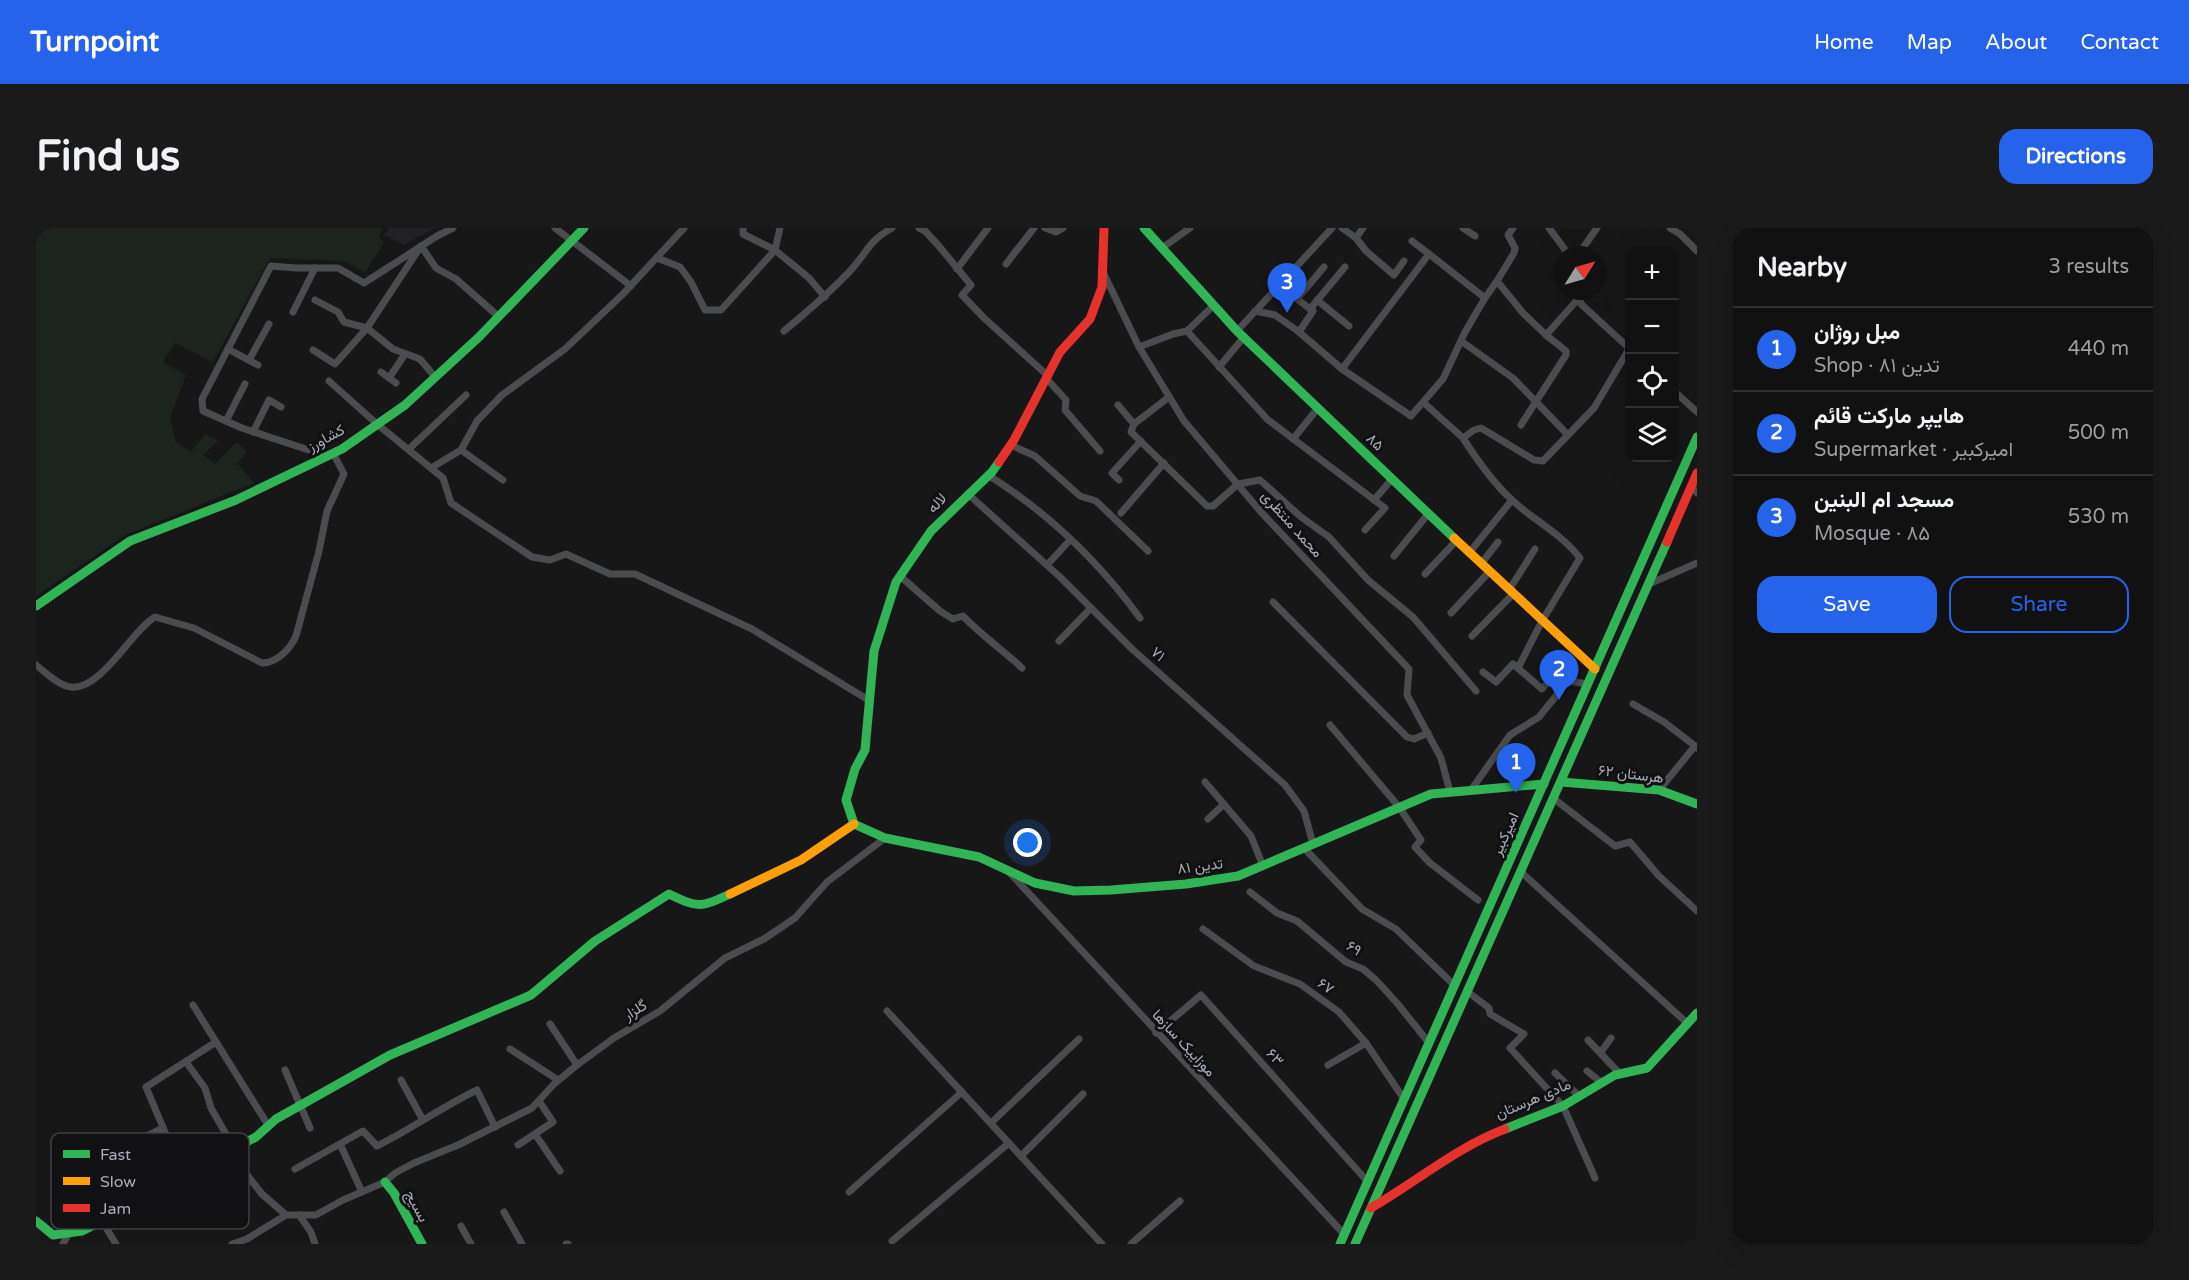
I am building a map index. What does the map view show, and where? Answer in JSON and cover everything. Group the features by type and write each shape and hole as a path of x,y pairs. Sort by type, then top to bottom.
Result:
{"street":[{"path":"36,665 68,687 82,686 112,663 155,617 194,628 260,663 268,663 289,648 296,636 319,551 327,511 344,474 330,455 253,432 203,411 202,399 271,266 338,268 364,283 453,228"},
{"path":"555,228 631,286"},
{"name":"کشاورز","path":"36,606 130,541 236,500 330,455 405,405 498,316 584,228"},
{"path":"431,468 461,450 477,421 502,395 566,349 631,286 684,228"},
{"path":"743,228 743,234 775,250 810,278 825,297"},
{"path":"657,258 680,267 691,282 705,310 721,310 775,250 780,228"},
{"path":"784,332 825,297 852,268 873,240 892,228"},
{"path":"957,268 988,228"},
{"path":"1006,264 1034,228"},
{"path":"1045,228 1056,232 1063,228"},
{"name":"لاله","path":"854,824 846,800 855,769 865,750 874,651 896,582 931,531 988,475 1011,445 1060,352 1090,319 1102,287 1104,228"},
{"name":"۸۵","path":"1144,228 1241,334 1456,541 1594,669"},
{"path":"1162,248 1190,228"},
{"path":"1220,368 1255,311 1332,228"},
{"path":"1342,228 1356,238 1365,251 1394,275 1404,261"},
{"path":"1356,238 1363,228"},
{"path":"1463,228 1475,236"},
{"path":"1255,311 1275,315 1299,332 1342,369 1408,416 1414,415 1443,379 1485,298 1514,254 1515,248 1508,235 1513,228"},
{"path":"1549,228 1562,246"},
{"path":"1584,246 1597,228"},
{"path":"1670,228 1680,234 1697,251"},
{"path":"923,229 971,285 962,295 1046,376 1066,400 1065,411 1100,451"},
{"path":"1412,241 1485,298"},
{"path":"421,246 436,268 456,279 498,316"},
{"path":"314,350 335,364 367,328 421,246"},
{"path":"1342,369 1429,254"},
{"path":"1297,299 1324,267"},
{"path":"1310,309 1345,267"},
{"path":"293,312 315,268"},
{"name":"محمد منتظری","path":"1103,272 1139,347 1184,421 1339,596 1409,669 1407,694 1441,758 1450,792"},
{"path":"1497,281 1523,313 1566,351 1566,355 1521,425"},
{"path":"1278,285 1313,311 1299,332"},
{"path":"315,300 338,312 344,322 367,328 393,349 420,359 435,377"},
{"path":"1317,300 1349,326"},
{"path":"1546,335 1574,300"},
{"path":"1580,300 1581,304 1625,345"},
{"path":"1139,347 1187,331 1214,305"},
{"path":"249,360 268,324"},
{"path":"1187,331 1267,419 1385,508 1365,530"},
{"path":"1461,341 1513,378 1568,435"},
{"path":"228,349 258,365"},
{"path":"388,378 405,354"},
{"path":"1462,438 1481,428 1538,462 1544,461 1594,408 1626,354"},
{"path":"381,372 396,383"},
{"path":"329,381 443,478 451,503 532,557 550,560 566,554 610,574 635,574 752,629 870,701"},
{"path":"226,421 245,384"},
{"path":"409,449 466,395"},
{"path":"1679,396 1697,412"},
{"path":"1169,397 1134,424 1131,432 1210,507 1238,484 1260,480 1301,517 1329,537 1368,580 1413,617 1476,691"},
{"path":"253,432 269,400 281,406"},
{"path":"1424,404 1462,438 1481,466 1512,500 1580,558 1542,621 1518,668"},
{"path":"1118,405 1134,424"},
{"path":"1293,439 1318,408"},
{"name":"امیرکبیر","path":"1340,1244 1697,436"},
{"path":"1119,480 1112,473 1141,441"},
{"path":"1011,445 1035,456 1080,496 1096,501 1148,551"},
{"path":"461,450 503,480"},
{"path":"1121,513 1164,463"},
{"name":"امیرکبیر","path":"1355,1244 1561,782 1646,585 1694,490 1697,473"},
{"path":"988,475 1027,500 1103,571 1140,618"},
{"path":"1374,500 1392,479"},
{"name":"۷۱","path":"968,494 1047,565 1132,649 1285,784 1304,811 1309,846 1362,909 1396,928 1454,985"},
{"path":"1469,553 1512,500"},
{"path":"1394,556 1428,514"},
{"path":"1047,565 1070,540"},
{"path":"1425,574 1456,541"},
{"path":"1481,564 1498,542"},
{"path":"1472,636 1511,592 1535,549"},
{"path":"1646,585 1697,562"},
{"path":"1451,613 1489,572"},
{"path":"900,576 953,620 963,616 979,633 1002,649 1022,668"},
{"path":"1626,594 1639,602"},
{"path":"1273,602 1407,737 1414,739 1428,733"},
{"path":"1059,642 1091,608"},
{"path":"1618,612 1632,618"},
{"path":"1483,672 1496,682 1513,664 1542,689 1561,668 1568,681"},
{"path":"1568,681 1588,684"},
{"path":"1471,790 1509,735 1539,717 1568,681"},
{"path":"1633,704 1664,722 1696,747 1659,790"},
{"path":"1330,725 1399,807 1421,840 1415,847 1430,863 1478,900"},
{"path":"1205,782 1251,836 1263,866"},
{"name":"هرستان ۶۲","path":"1561,782 1659,790 1697,804"},
{"name":"تدین ۸۱","path":"854,824 885,838 979,857 1035,883 1074,891 1111,890 1186,884 1238,876 1431,794 1544,784"},
{"path":"1553,798 1614,846 1630,842 1659,876 1697,911"},
{"path":"1208,819 1224,804"},
{"path":"249,1140 276,1119 397,1052 531,995 595,941 669,894 694,906 711,903 801,860 854,824"},
{"name":"گلزار","path":"286,1215 316,1215 385,1182 405,1168 532,1108 558,1080 614,1038 660,1011 725,958 764,939 795,918 827,882 885,838"},
{"name":"موزاییک سازها","path":"1006,869 1344,1234"},
{"path":"1521,872 1687,1023"},
{"name":"۶۹","path":"1250,892 1277,913 1297,921 1346,962 1363,969 1397,1003 1429,1043"},
{"name":"۶۷","path":"1203,929 1254,966 1300,984 1339,1012 1366,1043 1404,1099"},
{"path":"1468,992 1489,1008 1490,1014 1524,1034 1510,1048 1563,1106 1595,1178"},
{"name":"۶۳","path":"1156,1033 1201,995 1368,1181"},
{"path":"193,1005 268,1125"},
{"path":"887,1011 1102,1244"},
{"name":"مادی هرستان","path":"1371,1208 1404,1189 1480,1138 1563,1106 1620,1074 1647,1068 1697,1013"},
{"path":"550,1024 578,1065"},
{"path":"1601,1052 1611,1038"},
{"path":"991,1123 1079,1039"},
{"path":"1588,1040 1620,1074"},
{"path":"166,1133 146,1087 216,1042"},
{"path":"1328,1065 1366,1043"},
{"path":"510,1049 558,1080"},
{"path":"186,1062 204,1088 223,1133"},
{"path":"285,1070 310,1128"},
{"path":"1587,1071 1602,1083"},
{"path":"1555,1073 1579,1096"},
{"path":"401,1080 423,1120"},
{"path":"295,1169 363,1131 377,1146 477,1090 495,1127"},
{"path":"849,1192 962,1092"},
{"path":"1021,1156 1083,1094"},
{"path":"518,1145 553,1122 539,1101"},
{"path":"154,1133 164,1128"},
{"path":"1390,1130 1404,1135"},
{"path":"535,1134 560,1171"},
{"path":"892,1241 1009,1143"},
{"path":"340,1144 362,1192"},
{"path":"232,1244 247,1239 286,1215 262,1194 249,1175"},
{"name":"بسیج","path":"385,1182 394,1193 422,1244"},
{"path":"1131,1244 1180,1201"},
{"path":"504,1212 522,1244"},
{"path":"299,1215 311,1232 315,1244"},
{"path":"36,1221 53,1235 86,1229"},
{"path":"461,1226 471,1244"},
{"path":"107,1229 116,1244"},
{"path":"63,1244 69,1233"}],"shaded area":[{"path":"36,228 383,228 379,236 384,243 365,272 344,261 270,258 213,362 175,343 163,362 186,375 170,418 176,442 191,452 205,434 218,441 203,455 215,464 237,442 247,453 237,463 254,483 125,535 36,596"},
{"path":"389,228 435,228 404,245 384,235"}],"traffic: fast":[{"path":"36,606 130,541 236,500 342,449 405,405 479,337 584,228"},
{"path":"1144,228 1237,331 1454,538"},
{"path":"1340,1244 1697,437"},
{"path":"854,824 846,800 855,769 865,750 874,651 896,582 931,531 992,472 999,462"},
{"path":"1355,1244 1667,542"},
{"path":"1561,782 1659,790 1697,804"},
{"path":"854,824 885,838 979,857 1035,883 1074,891 1111,890 1186,884 1238,876 1431,794 1544,784"},
{"path":"249,1141 276,1119 390,1055 531,995 595,941 669,894 693,904 705,904 730,894"},
{"path":"1505,1129 1563,1106 1615,1075 1647,1068 1697,1013"},
{"path":"385,1182 394,1193 422,1244"},
{"path":"36,1221 53,1235 86,1229"}],"traffic: slow":[{"path":"1454,538 1595,669"},
{"path":"730,894 801,860 854,824"}],"traffic: jam":[{"path":"999,462 1014,440 1060,352 1090,319 1102,287 1104,228"},
{"path":"1667,542 1697,473"},
{"path":"1371,1208 1453,1155 1505,1129"}],"place":[{"name":"مسجد ام البنین","path":"1287,313"},
{"name":"هایپر مارکت قائم","path":"1559,700"},
{"name":"مبل روژان","path":"1516,793"}]}
